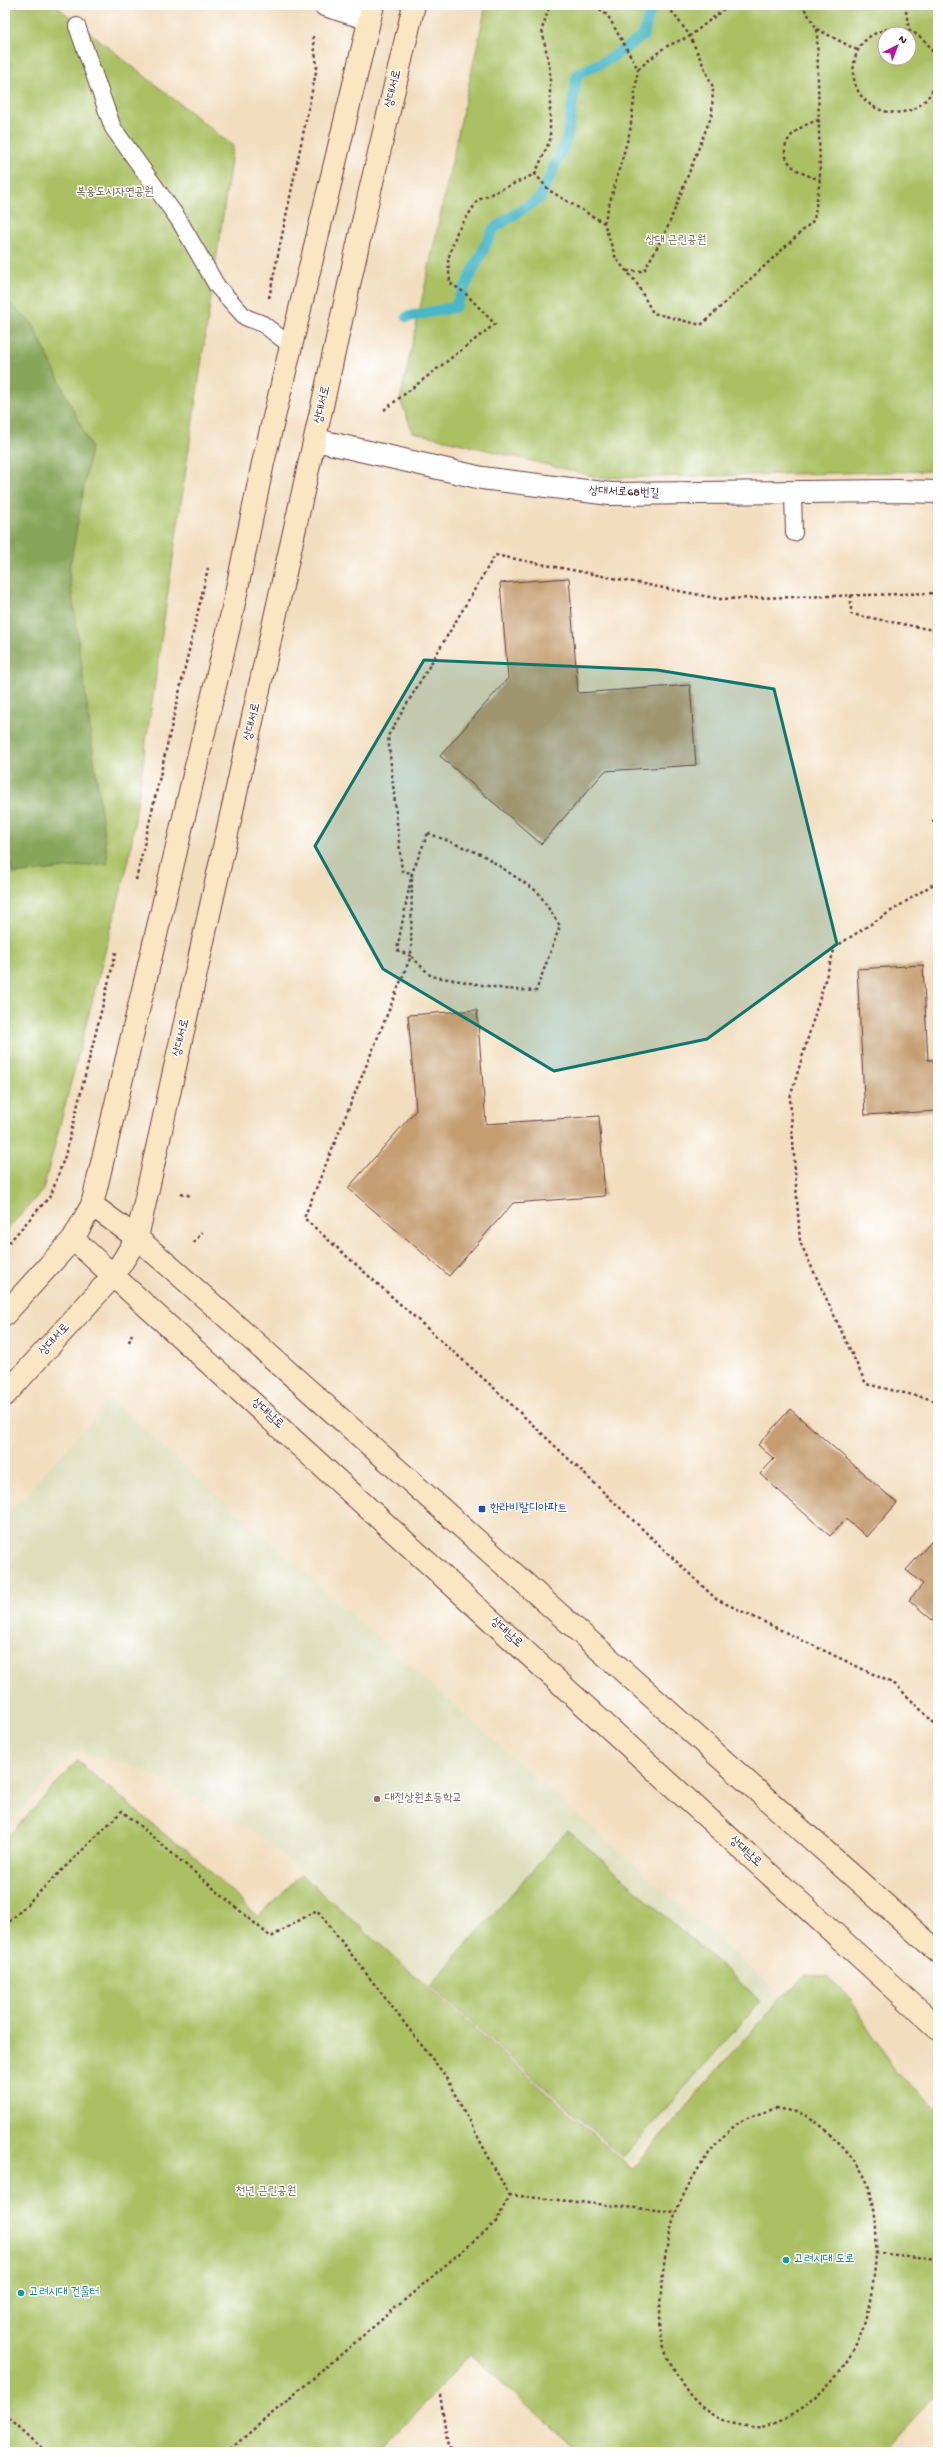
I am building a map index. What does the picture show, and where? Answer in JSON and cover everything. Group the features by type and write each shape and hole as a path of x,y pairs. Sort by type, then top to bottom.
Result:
{"street":[{"path":"5,1314 73,1239 92,1205 229,627 263,463 371,12 325,5"},
{"name":"상대서로","path":"5,1395 114,1275 137,1238 316,440 369,195 414,5"},
{"name":"상대서로68번길","path":"316,440 482,478 610,494 896,491 938,492"},
{"path":"92,1205 137,1238 938,1952"},
{"name":"상대남로","path":"73,1239 938,2028"}],"lane":[{"path":"77,26 113,128 179,220 217,286 245,317 263,324 291,346"},
{"path":"793,493 794,533"}],"path":[{"path":"384,410 495,324 465,293 450,282 448,259 457,232 478,200 535,174 550,140 550,71 542,29 550,5"},
{"path":"596,5 608,16 638,69 630,131 604,223 616,259 636,282 653,313 701,326 814,220 820,179 816,28 802,5"},
{"path":"626,271 644,271 652,258 667,229 712,114 713,88 690,36 667,5"},
{"path":"638,69 665,47 690,36 729,5"},
{"path":"906,5 908,26"},
{"path":"816,28 857,50"},
{"path":"877,32 866,39 857,50 853,63 853,77 857,91 866,102 878,110 891,113 905,112 918,107 928,98 936,86 938,74"},
{"path":"917,34 930,45 937,58 938,69"},
{"path":"268,301 318,67 313,36"},
{"path":"819,120 804,124 788,137 785,147 788,159 794,170 820,179"},
{"path":"535,174 550,191 604,223"},
{"path":"412,873 402,871 388,736 495,555 720,599 938,593"},
{"path":"136,881 209,563"},
{"path":"851,595 851,614 938,631"},
{"path":"938,814 933,821 938,832"},
{"path":"428,833 483,855 538,892 560,926 536,991 505,989 431,976 411,956 397,950 412,873 428,833"},
{"path":"412,873 411,956 304,1218 494,1388 716,1599 896,1685 938,1728"},
{"path":"938,881 835,948 790,1098 800,1242 866,1384 930,1399 938,1404"},
{"path":"5,1247 51,1195 65,1156 116,952"},
{"path":"181,1193 191,1196"},
{"path":"194,1243 202,1232"},
{"path":"129,1342 132,1334"},
{"path":"5,1926 122,1811 271,1937 316,1910 444,2074 509,2195"},
{"path":"776,2108 805,2115 828,2132 848,2151 866,2181 874,2209 875,2253 874,2281 863,2330 844,2363 824,2391 790,2417 760,2428 730,2424 707,2413 685,2390 662,2341 660,2312 666,2260 676,2212 709,2153 737,2123 776,2108"},
{"path":"509,2195 676,2212"},
{"path":"227,2452 498,2221 509,2195"},
{"path":"875,2253 938,2259"},
{"path":"440,2394 448,2446 455,2452"},
{"path":"5,2414 46,2452"}],"highlighted area":[{"path":"424,660 657,670 774,689 837,944 707,1039 554,1071 383,969 315,846"}],"shaded area":[{"name":"대전상원초등학교","path":"110,1400 782,1996 628,2164 262,1837 143,1769 75,1751 5,1829 5,1517"}],"green space":[{"name":"복용도시자연공원","path":"5,5 55,5 233,146 129,860 43,1190 5,1232"},
{"name":"상대 근린공원","path":"486,5 938,5 938,397 932,471 601,478 413,432 400,400"},
{"path":"5,300 32,323 91,447 69,572 108,863 14,874 5,855"},
{"name":"천년 근린공원","path":"77,1761 169,1838 190,1852 258,1917 301,1874 632,2169 782,1996 806,1975 827,1976 849,1997 896,2072 938,2109 938,2392 883,2452 580,2452 470,2354 380,2452 5,2452 5,1840"},
{"path":"568,1830 761,2001 623,2157 430,1986"}],"building":[{"path":"569,578 578,693 690,685 696,765 605,771 541,844 440,756 508,678 500,583"},
{"path":"923,965 928,1060 938,1060 938,1111 865,1115 857,969"},
{"path":"477,1010 486,1124 599,1116 605,1196 513,1203 449,1276 348,1188 416,1110 408,1015"},
{"path":"790,1409 897,1503 867,1537 846,1519 830,1536 760,1474 774,1459 758,1445"},
{"path":"938,1534 938,1625 909,1600 923,1584 906,1570"}],"waterway":[{"path":"407,317 455,307 494,228 540,198 567,139 577,74 611,58 643,36 652,5"}],"place":[{"name":"한라비발디아파트","path":"482,1509"},
{"name":"대전상원초등학교","path":"377,1799"},
{"name":"고려시대 도로","path":"786,2260"},
{"name":"고려시대 건물터","path":"21,2293"}]}
